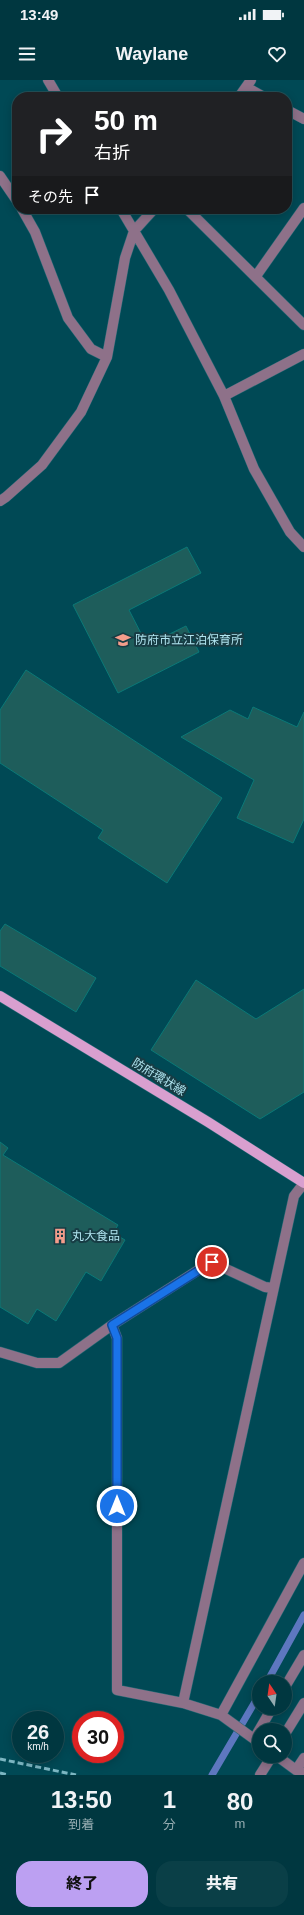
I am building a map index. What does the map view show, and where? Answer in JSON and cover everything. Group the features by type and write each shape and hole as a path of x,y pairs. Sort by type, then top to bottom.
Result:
{"main road":[{"name":"防府環状線","path":"0,996 208,1122 304,1183"}],"street":[{"path":"48,80 55,92"},
{"path":"248,84 258,92"},
{"path":"292,113 304,119"},
{"path":"0,176 12,194"},
{"path":"256,276 304,208"},
{"path":"25,214 35,232 68,318 92,349 107,358"},
{"path":"124,214 169,290 224,396 254,469 290,532 304,546"},
{"path":"0,501 6,498 42,465 81,412 107,358 125,258 134,231 149,214"},
{"path":"192,214 304,325"},
{"path":"224,396 304,354"},
{"path":"183,1704 294,1196 304,1183"},
{"path":"0,1352 37,1363 59,1363 112,1325 212,1262 265,1287 273,1288"},
{"path":"112,1325 117,1338 117,1690 183,1704 221,1715 252,1738"},
{"path":"221,1715 304,1563"},
{"path":"292,1675 304,1655"},
{"path":"292,1723 304,1704"},
{"path":"287,1763 300,1772 304,1758"},
{"path":"260,1775 268,1763"}],"building":[{"path":"187,547 201,573 129,610 147,645 186,626 199,652 118,693 73,605"},
{"path":"26,670 222,798 167,883 98,838 103,830 0,763 0,710"},
{"path":"253,707 297,727 304,712 304,819 293,843 237,818 254,780 181,737 230,710 248,719"},
{"path":"5,924 96,978 76,1012 0,966 0,931"},
{"path":"196,980 256,1019 304,989 304,1092 260,1119 151,1050"},
{"name":"丸大食品","path":"0,1142 8,1148 3,1155 118,1225 113,1233 125,1240 101,1281 86,1272 56,1321 37,1309 28,1324 0,1307"}],"waterway":[{"path":"271,1675 304,1615"},
{"path":"212,1775 252,1707"}],"railway":[{"path":"0,1759 76,1775"},
{"path":"0,1773 8,1775"}],"place":[{"name":"防府市立江泊保育所","path":"123,640"},
{"name":"丸大食品","path":"60,1236"}],"route":[{"path":"117,1506 117,1338 112,1325 212,1262"}]}
